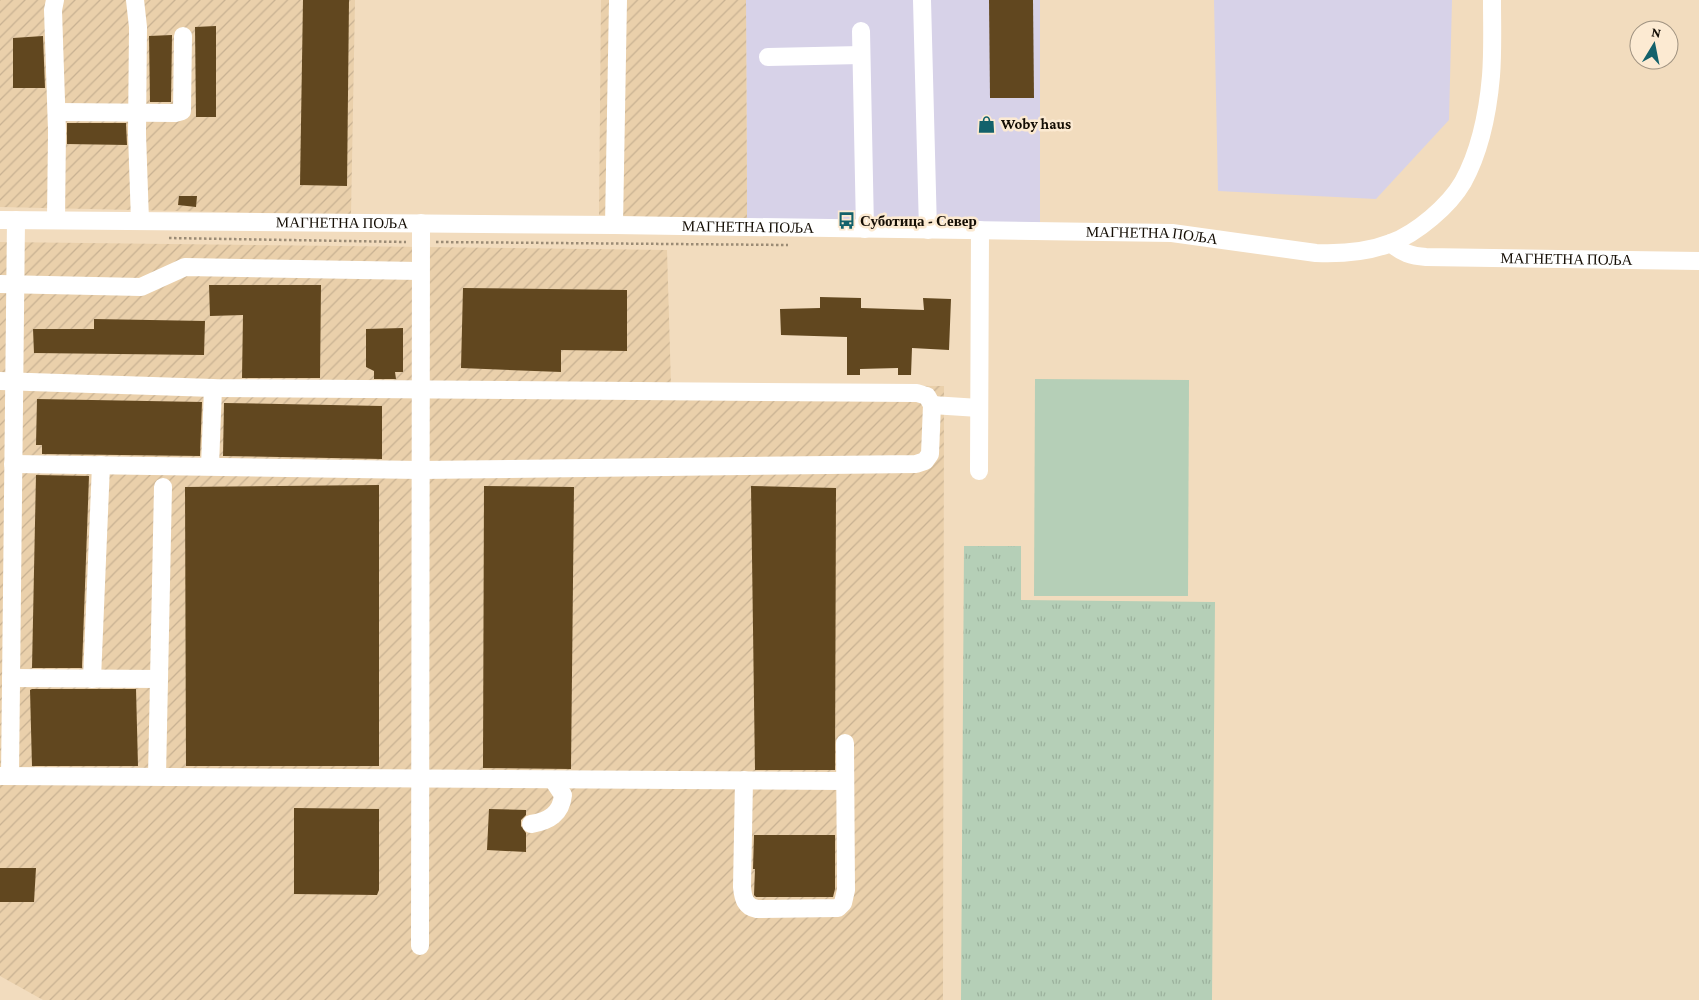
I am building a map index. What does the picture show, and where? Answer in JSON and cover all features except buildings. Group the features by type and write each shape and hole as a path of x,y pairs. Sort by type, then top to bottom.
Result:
{"street":[{"path":"55,0 53,10 57,112 56,220"},
{"path":"136,0 138,27 140,221"},
{"path":"614,225 618,0"},
{"path":"922,0 928,230"},
{"path":"1391,243 1411,233 1442,208 1462,183 1476,152 1486,115 1491,76 1492,0"},
{"path":"861,31 865,229"},
{"path":"57,112 175,113 182,111 183,36"},
{"path":"768,57 861,55"},
{"path":"8,220 7,381 13,464 11,678 5,776 845,781"},
{"name":"МАГНЕТНА ПОЉА","path":"8,220 614,225 1172,233 1337,254 1368,250 1391,243 1402,252 1413,256 1426,257 1699,261"},
{"path":"420,946 421,223"},
{"path":"979,471 980,230"},
{"path":"8,284 141,287 185,268 420,271"},
{"path":"7,381 214,388 917,393 927,396 932,405 930,454 925,461 916,464 420,470 13,464"},
{"path":"210,466 214,388"},
{"path":"932,405 979,408"},
{"path":"92,679 101,464"},
{"path":"157,776 163,487"},
{"path":"11,678 159,679"},
{"path":"744,780 742,887 746,904 757,909 838,908 843,903 846,890 845,743"},
{"path":"531,824 546,821 553,817 561,807 563,795 553,780"}],"path":[{"path":"164,238 788,245"}],"shaded area":[{"path":"0,0 355,0 351,215 0,207"},
{"path":"601,0 746,0 747,221 599,215"},
{"path":"746,0 1040,0 1040,223 747,221"},
{"path":"1214,0 1452,0 1449,120 1376,199 1218,191"},
{"path":"0,242 667,250 671,385 944,386 943,1000 43,1000 0,976"}],"green space":[{"path":"1035,379 1189,380 1188,596 1034,596"},
{"path":"964,546 1021,546 1021,600 1215,602 1212,1000 961,1000"}],"place":[{"name":"Woby haus","path":"987,124"},
{"name":"Суботица - Север","path":"846,221"}]}
